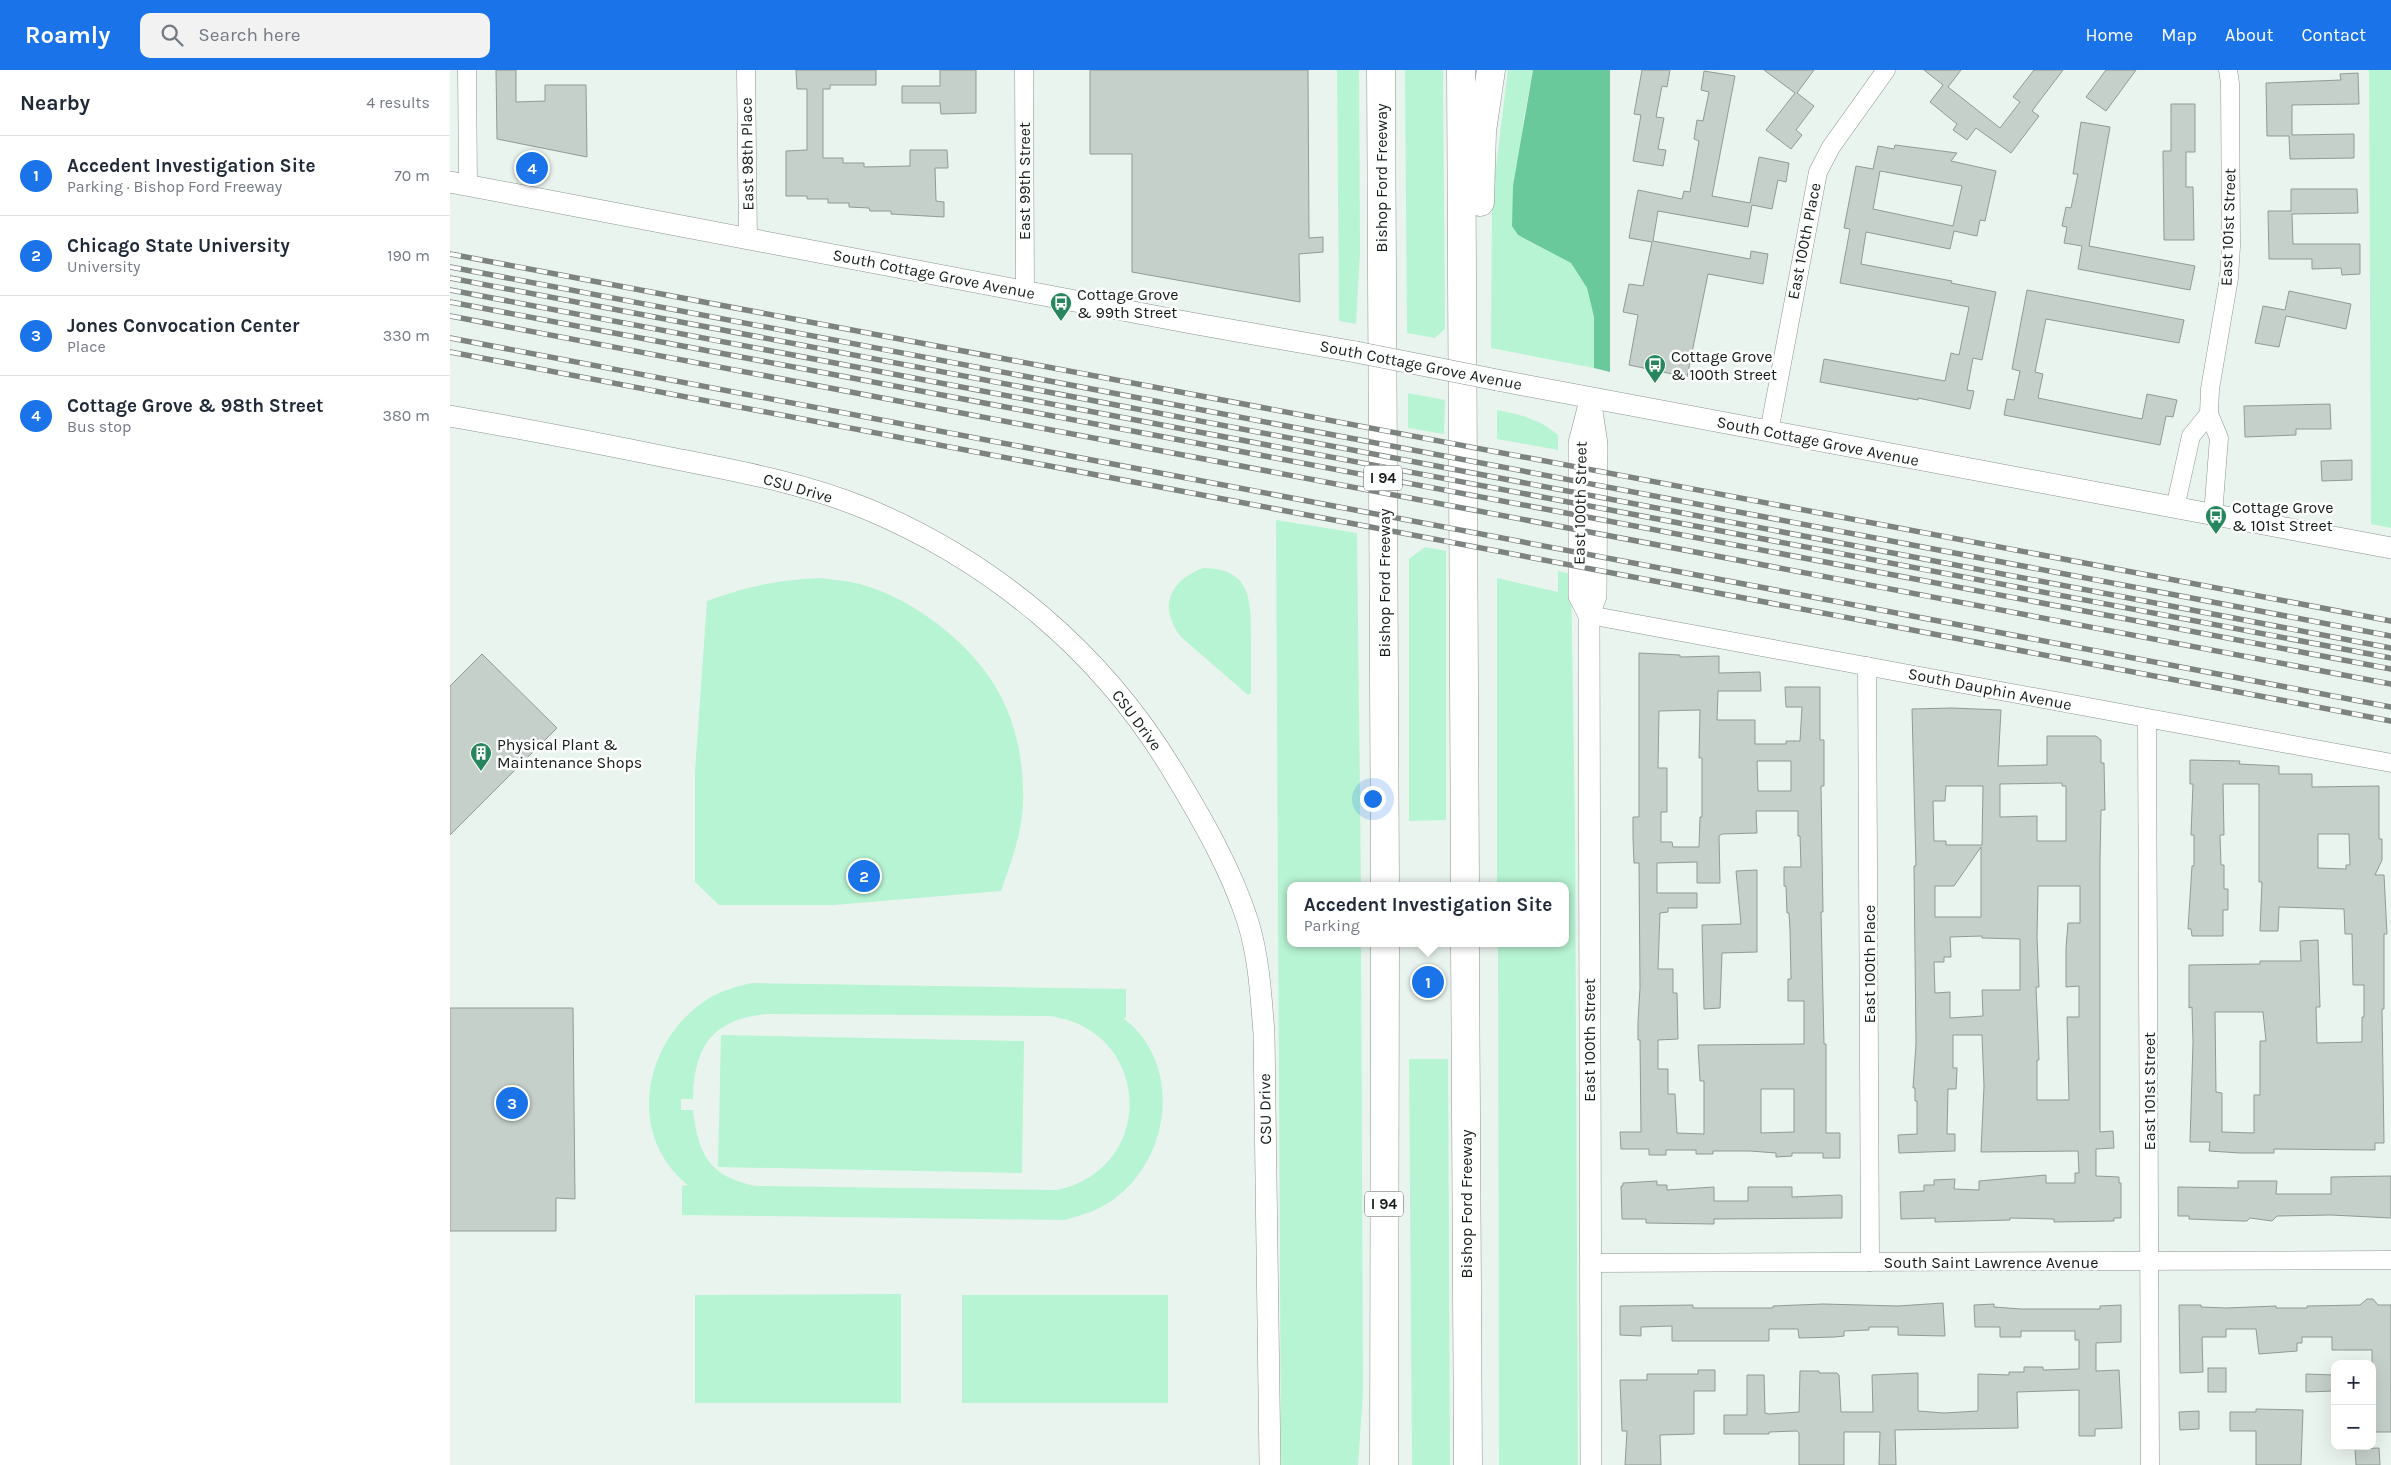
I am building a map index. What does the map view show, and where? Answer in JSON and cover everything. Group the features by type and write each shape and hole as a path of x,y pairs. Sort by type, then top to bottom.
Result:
{"highway":[{"name":"Bishop Ford Freeway","path":"1381,70 1385,882"},
{"path":"1461,70 1465,882"},
{"path":"1464,655 1479,565 1479,222 1482,131 1491,70"},
{"name":"I 94","path":"1384,1465 1385,947"},
{"name":"Bishop Ford Freeway","path":"1465,947 1468,1465"}],"street":[{"path":"459,184 467,70"},
{"name":"East 98th Place","path":"746,70 748,238"},
{"name":"East 99th Street","path":"1024,70 1025,291"},
{"name":"East 100th Place","path":"1769,432 1818,172 1831,147 1886,70"},
{"name":"East 101st Street","path":"2213,515 2218,438 2210,414 2210,389 2229,278 2231,246 2230,83 2228,70"},
{"name":"South Cottage Grove Avenue","path":"459,184 2391,548"},
{"name":"East 100th Street","path":"1590,398 1597,453 1596,596 1589,615 1591,1465"},
{"path":"2175,508 2191,436 2210,414"},
{"name":"CSU Drive","path":"450,416 750,474 812,490 866,509 908,528 961,557 1008,588 1049,621 1086,656 1141,722 1180,783 1231,878 1248,923 1259,969 1264,1033 1270,1465"},
{"name":"South Dauphin Avenue","path":"1589,615 2391,763"},
{"name":"East 100th Place","path":"1867,666 1870,1262"},
{"name":"East 101st Street","path":"2147,718 2150,1465"},
{"name":"South Saint Lawrence Avenue","path":"1590,1263 2391,1260"}],"green space":[{"path":"1337,70 1359,70 1360,252 1356,324 1339,321"},
{"path":"1405,70 1443,70 1445,329 1435,338 1407,333"},
{"path":"1508,70 1533,70 1523,122 1518,235 1571,263 1587,288 1594,317 1594,368 1491,348 1492,199"},
{"path":"1533,70 1610,70 1610,372 1594,368 1594,317 1587,288 1571,263 1518,235 1512,226 1513,186"},
{"path":"2369,70 2391,70 2391,528 2371,524"},
{"path":"1408,393 1445,400 1444,434 1408,428"},
{"path":"1497,410 1530,418 1544,425 1558,435 1558,450 1497,439"},
{"path":"1276,520 1357,533 1361,882 1287,882 1287,947 1361,947 1363,1393 1358,1465 1281,1465"},
{"path":"1425,547 1446,551 1446,820 1409,821 1409,559"},
{"path":"1203,568 1231,574 1240,581 1249,600 1251,693 1248,695 1181,637 1170,615 1169,605 1175,588 1191,573"},
{"path":"1558,571 1571,574 1575,829 1578,1465 1499,1465 1498,947 1569,947 1569,882 1497,882 1497,578 1558,592"},
{"path":"821,578 851,582 877,590 923,613 964,647 995,686 1011,718 1020,754 1023,791 1022,815 1018,837 1001,891 834,905 719,905 695,882 695,771 707,601 736,591 763,585 790,580"},
{"path":"752,983 1126,989 1126,1018 1123,1018 1142,1036 1154,1058 1161,1082 1163,1106 1159,1131 1150,1155 1137,1177 1113,1200 1093,1211 1064,1220 682,1215 682,1186 688,1185 669,1165 656,1142 650,1118 650,1092 655,1067 666,1043 682,1021 702,1003 726,990","holes":["766,1014 1049,1016 1083,1026 1108,1046 1123,1071 1130,1100 1126,1129 1113,1155 1090,1177 1057,1190 756,1186 727,1177 709,1162 698,1140 693,1110 681,1110 681,1099 693,1099 694,1080 702,1050 719,1030 732,1022 747,1017"]},
{"path":"721,1035 1024,1041 1022,1173 718,1167"},
{"path":"1409,1059 1448,1059 1450,1465 1412,1465"},
{"path":"901,1294 901,1403 695,1403 695,1295"},
{"path":"962,1295 1168,1295 1168,1403 962,1403"}],"building":[{"path":"496,70 516,70 516,102 545,101 545,85 586,85 587,157 497,139"},
{"path":"796,70 876,70 876,85 830,85 830,89 823,89 823,158 843,158 843,163 864,163 864,167 910,166 910,150 947,150 948,168 935,168 936,201 944,202 944,217 891,214 891,211 870,211 869,208 849,207 849,203 828,203 828,199 786,196 786,151 807,150 807,89 797,89"},
{"path":"940,70 976,70 976,113 941,114 940,103 902,103 902,86 940,86"},
{"path":"1090,70 1308,70 1309,238 1323,237 1323,252 1299,254 1300,302 1132,272 1132,154 1090,154"},
{"path":"1642,70 1670,70 1667,87 1662,86 1656,117 1664,118 1658,149 1666,150 1663,166 1633,161 1641,115 1634,114"},
{"path":"1764,70 1814,70 1797,93 1814,106 1796,130 1802,135 1791,149 1766,130 1795,93"},
{"path":"1924,70 1961,70 1948,87 2000,128 2020,102 2013,97 2034,70 2063,70 2032,111 2039,116 2011,153 1976,128 1967,140 1953,130 1957,124 1930,102 1943,85"},
{"path":"2106,70 2136,70 2106,111 2086,97"},
{"path":"1704,71 1735,76 1712,196 1750,203 1759,157 1789,163 1786,182 1778,180 1772,209 1752,205 1748,227 1658,211 1653,241 1750,259 1751,251 1768,254 1763,284 1708,274 1687,377 1629,365 1638,315 1623,312 1629,284 1643,286 1652,242 1629,238 1638,190 1682,199 1684,191 1690,192 1699,141 1694,139 1697,120 1703,121 1709,92 1701,90"},
{"path":"2358,73 2359,104 2292,105 2292,135 2354,134 2354,158 2290,159 2289,136 2267,136 2266,83 2341,80 2340,74"},
{"path":"2171,104 2195,104 2195,152 2186,152 2186,187 2193,187 2194,240 2164,240 2163,151 2171,151"},
{"path":"2081,122 2110,127 2089,246 2195,266 2190,290 2078,269 2082,246 2064,243 2067,227 2062,226 2066,207 2071,208 2078,174 2073,174"},
{"path":"1895,145 1957,153 1951,161 1996,171 1985,221 1980,220 1977,236 1954,231 1950,249 1866,232 1861,264 1952,281 1951,283 1996,292 1982,360 1973,358 1967,390 1974,391 1970,409 1918,398 1918,400 1820,382 1824,359 1945,381 1951,353 1959,355 1969,307 1840,283 1850,229 1844,228 1856,166 1873,169 1878,146 1894,149","holes":["1880,171 1962,186 1953,226 1873,209"]},
{"path":"2291,189 2357,189 2358,213 2292,214 2293,244 2360,244 2360,274 2342,275 2341,268 2312,269 2312,259 2269,259 2268,211 2291,211"},
{"path":"2027,290 2184,320 2179,343 2046,319 2035,372 2043,374 2038,398 2142,419 2147,394 2177,400 2173,417 2166,416 2160,445 2004,415 2007,399 2014,400 2020,371 2012,369"},
{"path":"2289,291 2351,304 2346,329 2286,316 2279,347 2255,343 2263,306 2285,310"},
{"path":"2330,404 2331,429 2296,429 2296,435 2245,437 2244,406"},
{"path":"2352,460 2352,480 2322,481 2321,461"},
{"path":"1639,653 1680,655 1680,657 1719,656 1719,673 1760,672 1761,691 1718,691 1717,720 1755,720 1755,744 1786,744 1786,741 1800,741 1802,707 1786,707 1785,687 1820,687 1820,740 1824,740 1824,786 1821,786 1823,912 1821,912 1824,1044 1826,1044 1826,1133 1840,1133 1840,1158 1823,1158 1823,1153 1792,1153 1792,1156 1776,1157 1776,1153 1750,1151 1713,1151 1713,1154 1696,1154 1696,1150 1666,1150 1666,1155 1649,1155 1649,1149 1621,1149 1620,1132 1641,1132 1640,1040 1638,1040 1640,988 1639,863 1634,863 1633,838 1633,817 1639,817","holes":["1700,710 1699,758 1702,758 1702,817 1700,817 1699,847 1673,847 1672,842 1661,842 1661,812 1667,812 1667,768 1658,768 1659,711","1757,761 1791,761 1791,791 1758,791","1756,811 1798,811 1801,867 1784,867 1784,886 1786,886 1790,930 1791,979 1788,979 1788,1001 1804,1001 1804,1044 1698,1045 1700,1081 1704,1081 1704,1134 1677,1133 1675,1094 1668,1094 1668,1069 1658,1069 1658,1040 1678,1039 1677,993 1673,993 1673,969 1658,969 1660,913 1668,912 1668,908 1697,908 1697,893 1657,893 1657,863 1697,862 1697,883 1720,883 1719,836 1722,834 1757,833","1761,1089 1794,1089 1794,1132 1761,1133"]},
{"name":"Physical Plant & Maintenance Shops","path":"482,654 557,728 450,835 450,686"},
{"path":"1912,709 2001,710 1998,766 2047,765 2047,736 2096,736 2101,740 2101,763 2104,763 2105,810 2101,810 2100,860 2100,1132 2113,1131 2114,1148 2096,1149 2096,1176 2119,1177 2119,1183 2121,1183 2121,1218 2114,1218 2114,1221 2054,1222 2054,1219 2010,1218 2010,1220 1935,1222 1935,1218 1901,1219 1900,1192 1924,1191 1924,1185 1934,1185 1934,1180 1955,1179 1954,1189 1979,1190 1979,1181 2046,1175 2046,1183 2075,1183 2075,1173 2079,1173 2078,1151 1981,1152 1984,1086 1982,1035 1953,1035 1953,1068 1957,1068 1956,1089 1948,1089 1947,1134 1955,1134 1955,1151 1899,1153 1898,1135 1917,1134 1917,1101 1915,1101 1915,1088 1913,1088 1916,1044 1914,866 1916,866","holes":["2062,783 2062,786 2066,786 2066,841 2037,841 2037,816 2000,817 2000,784","1946,786 1983,786 1982,845 1946,845 1946,841 1934,841 1933,801 1945,801","1981,847 1981,917 1935,917 1935,886 1954,886","2038,886 2080,886 2080,923 2068,923 2066,948 2066,987 2079,986 2079,1017 2067,1017 2069,1100 2037,1100 2037,1060 2039,1060 2036,987 2039,987 2037,937","1982,936 1982,938 2020,939 2020,990 1982,990 1983,1016 1950,1018 1950,992 1935,993 1934,962 1944,962 1944,957 1951,957 1950,937"]},
{"path":"2190,760 2240,761 2239,764 2279,766 2279,774 2312,774 2312,787 2379,786 2379,839 2382,839 2382,860 2375,875 2384,875 2387,934 2384,934 2384,1009 2382,1009 2384,1143 2375,1143 2375,1150 2274,1149 2274,1153 2240,1153 2209,1151 2210,1142 2190,1142 2193,1042 2192,1007 2189,1008 2189,965 2260,964 2260,961 2301,961 2300,941 2318,940 2320,1007 2316,1007 2317,1043 2362,1042 2364,985 2353,985 2352,934 2345,934 2344,909 2279,907 2278,931 2260,931 2262,882 2259,882 2259,784 2223,784 2224,835 2220,835 2221,865 2224,865 2224,889 2228,889 2228,910 2223,910 2223,936 2192,936 2191,929 2188,929 2192,866 2194,866 2194,835 2191,835 2193,784 2190,784","holes":["2318,834 2349,834 2350,865 2346,865 2346,869 2318,868","2215,1012 2263,1012 2266,1041 2260,1041 2260,1095 2254,1095 2254,1133 2222,1132 2222,1093 2216,1092"]},
{"path":"1757,870 1757,952 1722,953 1720,1008 1704,1009 1702,925 1741,924 1736,871"},
{"path":"450,1008 573,1008 575,1199 556,1198 556,1231 450,1231"},
{"path":"2391,1176 2391,1218 2331,1215 2277,1216 2272,1221 2250,1218 2247,1221 2241,1221 2189,1219 2189,1216 2178,1216 2178,1187 2238,1188 2238,1181 2277,1181 2276,1194 2331,1194 2331,1177"},
{"path":"1657,1181 1657,1185 1667,1185 1667,1190 1714,1187 1714,1201 1748,1201 1748,1187 1792,1187 1792,1197 1840,1195 1842,1196 1842,1218 1714,1219 1714,1224 1646,1223 1646,1219 1622,1219 1621,1186 1623,1186 1623,1183"},
{"path":"2367,1299 2373,1299 2378,1305 2391,1305 2391,1432 2376,1432 2376,1360 2372,1360 2372,1350 2332,1350 2332,1337 2302,1337 2302,1343 2297,1343 2297,1351 2259,1354 2256,1329 2226,1329 2226,1337 2202,1337 2203,1372 2180,1373 2179,1305 2226,1308 2276,1306 2276,1308 2307,1308 2307,1306 2360,1305"},
{"path":"1943,1303 1945,1336 1898,1335 1898,1327 1869,1327 1869,1330 1844,1331 1844,1336 1835,1337 1799,1338 1798,1329 1769,1329 1769,1341 1672,1341 1672,1326 1641,1327 1641,1336 1620,1335 1620,1306 1693,1305 1693,1308 1773,1308 1773,1306 1823,1304 1898,1306"},
{"path":"1994,1304 1994,1307 2021,1309 2100,1309 2100,1306 2121,1305 2121,1342 2096,1343 2096,1371 2119,1370 2122,1428 2095,1429 2095,1436 2079,1436 2079,1390 2017,1392 2018,1428 1895,1430 1896,1465 1879,1465 1880,1432 1844,1432 1844,1465 1799,1465 1799,1433 1797,1431 1769,1432 1769,1434 1724,1434 1724,1415 1747,1415 1747,1375 1764,1375 1765,1413 1769,1414 1799,1412 1800,1371 1819,1371 1819,1373 1837,1373 1839,1375 1841,1412 1873,1412 1872,1375 1918,1373 1918,1411 1944,1413 1978,1411 1978,1374 2009,1375 2009,1372 2024,1372 2024,1367 2043,1367 2043,1370 2079,1369 2079,1340 2075,1340 2075,1331 2021,1331 2021,1337 2000,1337 2000,1327 1975,1327 1974,1305"},
{"path":"2208,1368 2226,1368 2226,1392 2208,1392"},
{"path":"1698,1370 1715,1370 1715,1391 1694,1391 1694,1434 1660,1435 1661,1465 1625,1465 1627,1431 1622,1431 1620,1380 1647,1380 1647,1374 1698,1374"},
{"path":"2306,1374 2331,1375 2331,1391 2306,1392"},
{"path":"2256,1409 2303,1410 2301,1465 2256,1465 2256,1431 2230,1431 2230,1412 2256,1412"},
{"path":"2199,1411 2199,1429 2180,1430 2179,1412"},
{"path":"2376,1448 2379,1448 2380,1465 2356,1465 2355,1450 2376,1450"}],"railway":[{"path":"450,254 2391,621"},
{"path":"450,267 2391,636"},
{"path":"450,278 2391,648"},
{"path":"450,290 2391,658"},
{"path":"450,302 2391,669"},
{"path":"450,316 2391,684"},
{"path":"450,338 2391,707"},
{"path":"450,352 2391,721"}],"place":[{"name":"Cottage Grove & 98th Street","path":"532,168"},
{"name":"Cottage Grove & 99th Street","path":"1061,322"},
{"name":"Cottage Grove & 100th Street","path":"1655,384"},
{"name":"Cottage Grove & 101st Street","path":"2216,535"},
{"name":"Physical Plant & Maintenance Shops","path":"481,772"},
{"name":"Chicago State University","path":"864,876"},
{"name":"Accedent Investigation Site","path":"1428,982"},
{"name":"Jones Convocation Center","path":"512,1103"}]}
